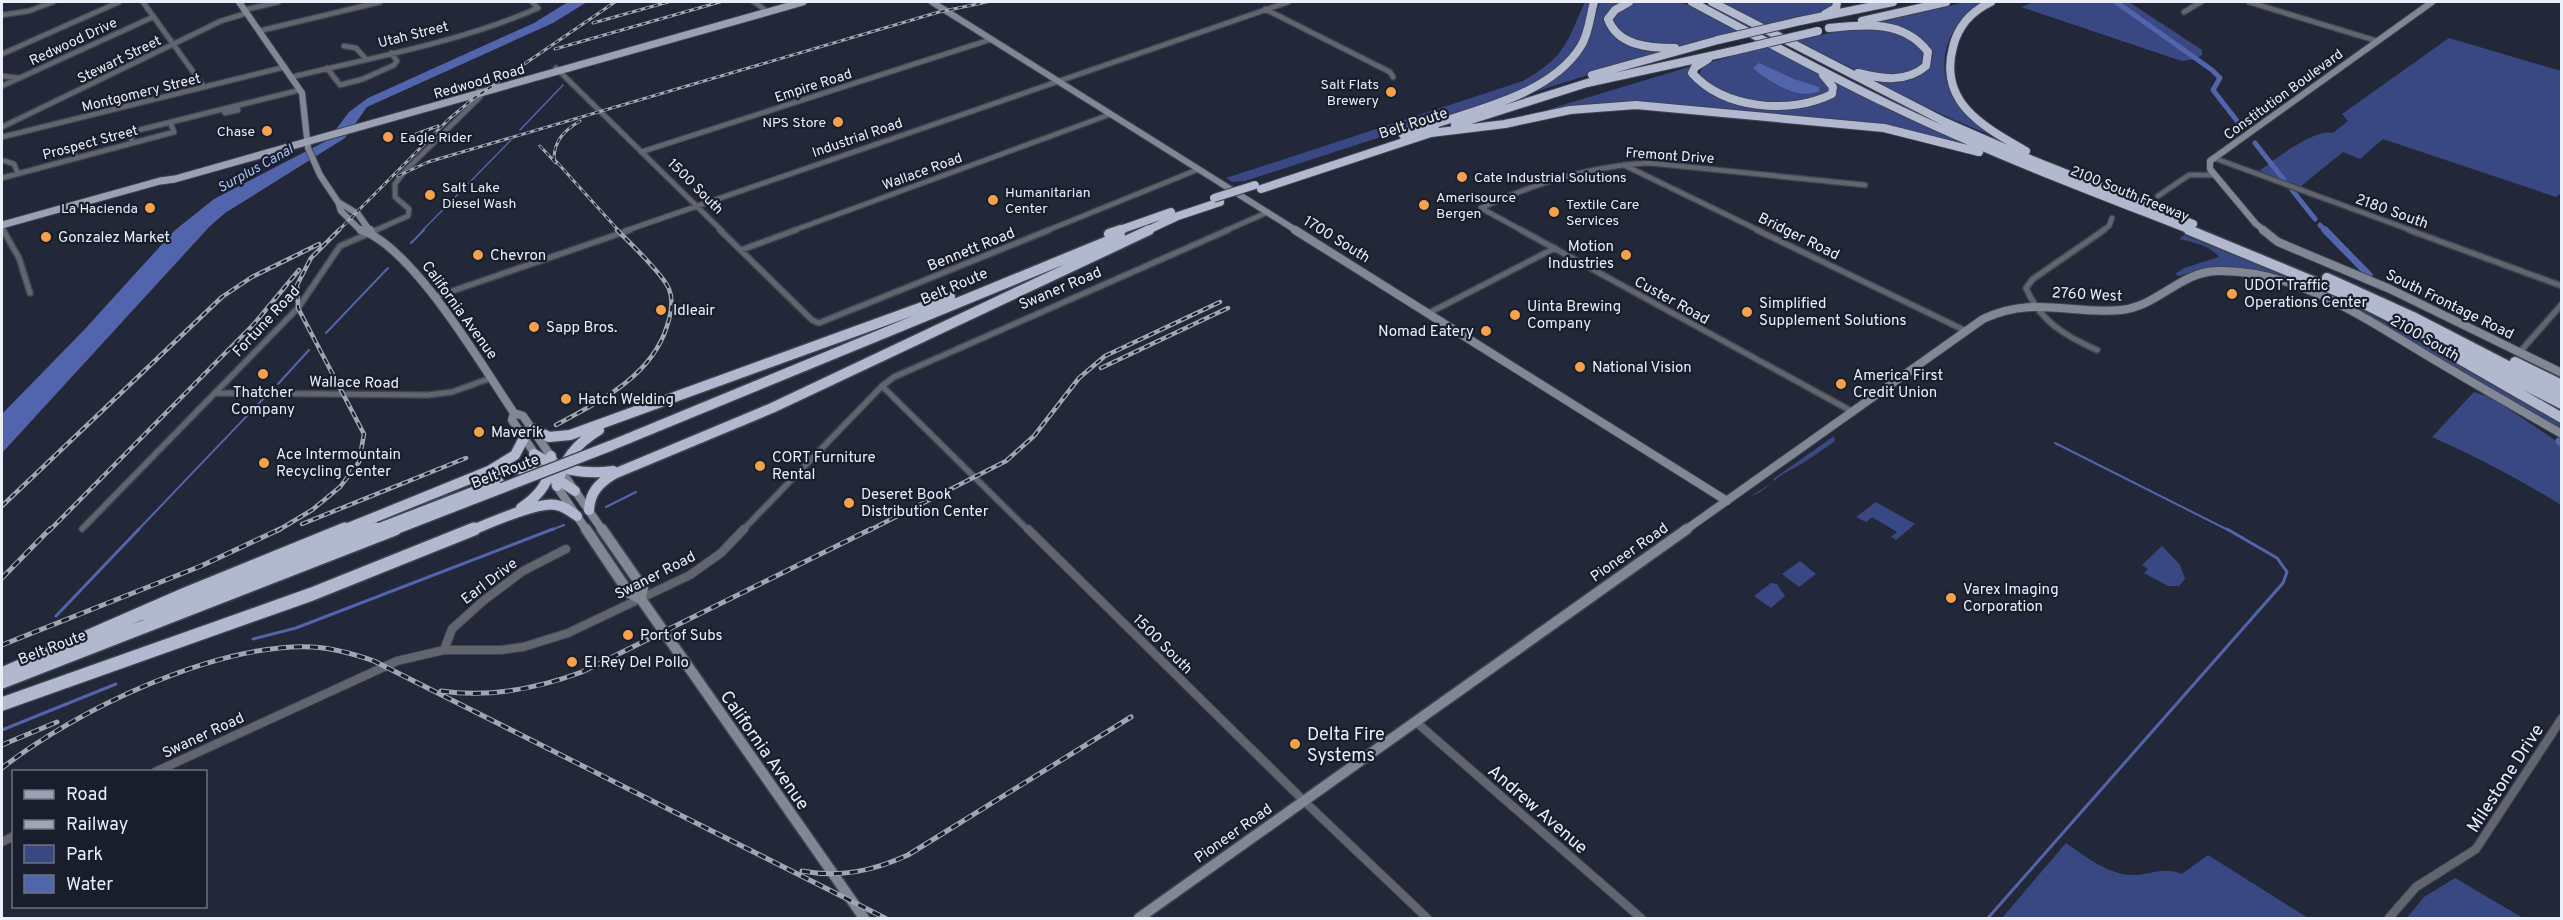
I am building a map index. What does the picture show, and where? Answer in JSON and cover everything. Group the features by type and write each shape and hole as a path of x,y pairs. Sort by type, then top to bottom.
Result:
{"highway":[{"path":"1392,140 1514,94 1558,71 1582,45 1594,2"},
{"path":"1629,2 1615,10 1608,19 1611,29 1622,38 1642,45 1664,48 1715,41"},
{"path":"1682,2 1752,35"},
{"name":"2100 South Freeway","path":"1692,2 1805,63 1917,118 2122,204 2238,249 2378,310 2562,404"},
{"name":"2100 South Freeway","path":"1712,2 1945,122 2312,272 2413,318 2562,394"},
{"path":"1717,2 1727,10"},
{"path":"1811,19 1832,11 1837,2"},
{"name":"Belt Route","path":"1258,187 1392,140 1607,71 1715,41 1893,2"},
{"name":"Belt Route","path":"607,443 953,296 1094,240 1587,83 1946,2"},
{"path":"1991,2 1973,14 1957,33 1949,62 1948,76 1965,108 1992,130 2061,171"},
{"path":"1829,28 1872,25 1897,30 1918,40 1928,52 1926,66 1921,72 1906,77 1869,76 1831,64"},
{"path":"1716,55 1693,70 1692,73 1697,82 1718,95 1755,103 1797,105 1813,104 1826,99 1832,94 1831,82 1805,63"},
{"path":"1431,133 1505,124 1570,110 1636,105 1851,124 1884,128 1949,143 2122,204"},
{"name":"Belt Route","path":"2,682 607,443 1045,265 1217,200"},
{"path":"589,510 590,500 596,488 609,477 625,469 772,408 1176,217"},
{"path":"2238,249 2402,327 2562,418"},
{"path":"533,429 549,437 564,437 953,296"},
{"path":"2413,318 2562,385"},
{"path":"510,514 532,500 570,452 584,439 604,427 648,408"},
{"path":"2,674 183,595 489,471 515,455 524,438"},
{"path":"534,454 575,491"},
{"path":"489,471 524,467 584,474 625,469"},
{"name":"Belt Route","path":"2,674 500,485"},
{"path":"2,704 332,586 510,514 553,504 564,507 577,516"}],"main road":[{"name":"California Avenue","path":"239,2 300,90"},
{"name":"Redwood Road","path":"2,226 307,142 331,133 789,2"},
{"name":"Redwood Road","path":"557,69 803,2"},
{"name":"1700 South","path":"932,2 1058,81"},
{"name":"Constitution Boulevard","path":"2214,175 2210,164 2214,158 2432,2"},
{"name":"California Avenue","path":"307,142 316,168 338,202 341,211 361,230 371,233 406,263 435,297 514,413 523,416 533,429 577,516 629,593 641,599 864,918"},
{"name":"1700 South","path":"1199,169 1727,501"},
{"name":"South Frontage Road","path":"2214,175 2261,229 2278,242 2399,293 2562,373"},
{"name":"2760 West","path":"2036,305 2108,311 2137,308 2154,302 2193,274 2216,270 2234,271"},
{"name":"2100 South","path":"2234,271 2283,281 2345,309 2562,434"},
{"name":"Pioneer Road","path":"1138,918 1966,331"},
{"name":"California Avenue","path":"514,413 512,420 534,454"},
{"name":"California Avenue","path":"575,491 643,588 641,599"}],"street":[{"path":"2,15 29,11 53,2"},
{"path":"2,54 119,2"},
{"path":"143,2 204,87"},
{"name":"Stewart Street","path":"2,127 223,20 278,2"},
{"path":"260,31 380,2"},
{"name":"Utah Street","path":"292,77 391,53 513,19 538,8 532,2"},
{"path":"754,2 764,9"},
{"name":"Industrial Road","path":"435,297 1288,2"},
{"path":"2184,12 2201,2"},
{"path":"2249,2 2377,41"},
{"path":"1265,9 1390,72 1393,77"},
{"name":"Redwood Drive","path":"2,86 153,17"},
{"name":"Empire Road","path":"641,152 992,39"},
{"path":"344,46 356,48 365,58"},
{"path":"327,68 340,85 363,79 394,65 397,62 391,53"},
{"name":"Montgomery Street","path":"2,136 285,67"},
{"name":"1500 South","path":"557,69 812,320 819,323"},
{"path":"2,75 19,78"},
{"name":"1700 South","path":"1058,81 1199,169"},
{"path":"133,143 131,133 223,109 225,113 231,114 238,110 237,106 300,90"},
{"name":"California Avenue","path":"300,90 303,98 307,142"},
{"name":"Fortune Road","path":"82,529 298,308 340,246 408,216 409,210 394,194 397,181 480,97 480,91"},
{"name":"Wallace Road","path":"741,250 1111,114"},
{"name":"Prospect Street","path":"2,178 174,132 170,122"},
{"path":"72,146 76,158"},
{"name":"2180 South","path":"2214,158 2562,286"},
{"path":"5,161 14,164 18,174"},
{"name":"Fremont Drive","path":"1481,207 1547,182 1589,169 1620,163 1650,163 1865,185"},
{"name":"Bridger Road","path":"1620,163 1966,331"},
{"name":"Bennett Road","path":"819,323 1199,169"},
{"path":"2158,196 2189,175 2214,175"},
{"name":"Custer Road","path":"1481,207 1853,412"},
{"name":"Swaner Road","path":"157,770 384,666 418,655 444,650 501,650 548,640 690,575 721,553 882,386 918,365 1268,212"},
{"path":"2097,350 2060,334 2051,327 2028,294 2027,285 2109,226 2112,218"},
{"path":"2,226 21,262 30,293"},
{"path":"1429,313 1555,248"},
{"path":"2519,353 2562,304"},
{"name":"Pioneer Road","path":"1966,331 1998,311 2036,305"},
{"name":"Wallace Road","path":"215,393 428,395 452,392 491,378"},
{"name":"1500 South","path":"882,386 1304,801 1427,918"},
{"name":"Earl Drive","path":"444,650 452,629 489,595 523,571 566,549"},
{"name":"Milestone Drive","path":"2389,918 2402,900 2417,886 2464,860 2483,841 2562,718"},
{"name":"Andrew Avenue","path":"1416,722 1641,918"}],"green space":[{"path":"1585,2 1594,2 1580,43 1553,73 1513,94 1245,181 1232,182 1226,178 1523,81 1556,57 1568,39"},
{"path":"1600,2 1625,2 1607,19 1608,30 1614,35 1667,50 1503,102 1548,80 1569,66 1584,47"},
{"path":"1634,2 1686,4 1737,31 1682,46 1662,47 1626,39 1611,21 1614,16"},
{"path":"1720,2 1836,2 1836,5 1823,12 1763,25"},
{"path":"1966,2 1986,2 1963,18 1950,38 1945,60 1947,83 1964,108 2005,141 1859,75 1887,79 1929,66 1933,56 1931,49 1920,39 1871,24"},
{"path":"2035,2 2129,2 2202,50 2202,55 2195,59 2182,61 2021,7"},
{"path":"1862,27 1895,31 1926,49 1922,66 1900,76 1860,72 1795,40"},
{"path":"2449,38 2561,71 2562,192 2556,197 2383,139 2360,159 2343,152 2300,187 2259,171 2305,140 2316,135 2333,133 2348,121 2342,114"},
{"path":"1767,47 1822,76 1831,88 1823,99 1769,104 1724,95 1699,75 1702,68 1714,61"},
{"path":"1692,66 1696,80 1701,87 1711,93 1770,105 1792,106 1827,101 1837,94 1838,84 1898,114 1991,154 1918,134 1654,106 1523,117"},
{"path":"2184,235 2298,281 2366,312 2561,422 2561,429 2364,316 2253,270 2205,268 2179,276 2175,274 2184,268 2219,257 2206,247 2179,239"},
{"path":"2474,392 2494,399 2561,444 2561,505 2498,469 2432,437"},
{"path":"1834,436 1835,441 1775,481 1773,479"},
{"path":"1772,483 1761,492 1751,496"},
{"path":"1876,502 1915,524 1896,540 1891,537 1897,532 1872,517 1866,522 1856,517"},
{"path":"2162,546 2180,565 2185,579 2179,586 2168,586 2144,573 2148,569 2142,565"},
{"path":"1800,561 1816,574 1799,587 1782,574"},
{"path":"1771,583 1777,584 1785,596 1771,608 1754,596"},
{"path":"2066,843 2105,868 2132,875 2163,871 2182,874 2208,855 2308,918 2002,918"},
{"path":"2455,878 2523,918 2407,918 2424,897"}],"water":[{"path":"568,2 587,2 553,23 367,107 345,138 225,213 210,226 2,453 2,414 84,330 174,231 214,199 328,140 349,112 368,98 534,23"},
{"path":"1759,63 1794,79 1819,87 1819,91 1802,93 1784,88 1753,68"}],"waterway":[{"path":"2116,2 2212,70 2220,78 2213,90 2241,126"},
{"path":"520,130 563,85"},
{"path":"422,231 511,140"},
{"path":"2255,143 2284,180"},
{"path":"2292,190 2315,219"},
{"path":"2320,225 2325,230"},
{"path":"411,243 424,230"},
{"path":"2325,230 2369,275"},
{"path":"326,333 388,268"},
{"path":"278,384 309,350"},
{"path":"137,531 264,398"},
{"path":"2055,443 2230,531"},
{"path":"606,507 636,492"},
{"path":"549,531 564,525"},
{"path":"56,616 139,529"},
{"path":"253,639 296,628 553,529"},
{"path":"1988,918 2283,583 2287,572 2277,558 2227,529"},
{"path":"2,730 116,684"}],"railway":[{"path":"338,231 450,118 473,99 615,2"},
{"path":"593,23 668,2"},
{"path":"555,49 720,2"},
{"path":"398,176 428,162 939,12 987,2"},
{"path":"580,121 561,136 556,146 554,159 619,231"},
{"path":"416,134 438,126"},
{"path":"540,146 556,163"},
{"path":"556,425 606,397 637,373 660,344 668,321 671,298 666,283 617,230"},
{"path":"277,531 312,510 340,487 359,462 364,434 298,308 297,285 311,258 338,231"},
{"path":"2,506 222,297 252,277 319,244"},
{"path":"49,531 254,324 299,270"},
{"path":"868,531 1006,461 1034,436 1079,378 1105,356 1220,302"},
{"path":"1101,368 1228,308"},
{"path":"302,524 466,458"},
{"path":"2,578 50,529"},
{"path":"2,645 201,566 280,529"},
{"path":"441,691 495,693 547,683 582,672 871,529"},
{"path":"2,768 68,724 107,703 191,668 233,656 274,649 312,647 328,649 374,661 885,918"},
{"path":"802,871 830,874 856,872 908,855 1131,717"},
{"path":"2,745 57,722"}],"place":[{"name":"Salt Flats Brewery","path":"1391,92"},
{"name":"NPS Store","path":"838,122"},
{"name":"Chase","path":"267,131"},
{"name":"Eagle Rider","path":"388,137"},
{"name":"Cate Industrial Solutions","path":"1462,177"},
{"name":"Salt Lake Diesel Wash","path":"430,195"},
{"name":"Humanitarian Center","path":"993,200"},
{"name":"Amerisource Bergen","path":"1424,205"},
{"name":"La Hacienda","path":"150,208"},
{"name":"Textile Care Services","path":"1554,212"},
{"name":"Gonzalez Market","path":"46,237"},
{"name":"Chevron","path":"478,255"},
{"name":"Motion Industries","path":"1626,255"},
{"name":"UDOT Traffic Operations Center","path":"2232,294"},
{"name":"Idleair","path":"661,310"},
{"name":"Simplified Supplement Solutions","path":"1747,312"},
{"name":"Uinta Brewing Company","path":"1515,315"},
{"name":"Sapp Bros.","path":"534,327"},
{"name":"Nomad Eatery","path":"1486,331"},
{"name":"National Vision","path":"1580,367"},
{"name":"Thatcher Company","path":"263,374"},
{"name":"America First Credit Union","path":"1841,384"},
{"name":"Hatch Welding","path":"566,399"},
{"name":"Maverik","path":"479,432"},
{"name":"Ace Intermountain Recycling Center","path":"264,463"},
{"name":"CORT Furniture Rental","path":"760,466"},
{"name":"Deseret Book Distribution Center","path":"849,503"},
{"name":"Varex Imaging Corporation","path":"1951,598"},
{"name":"Port of Subs","path":"628,635"},
{"name":"El Rey Del Pollo","path":"572,662"},
{"name":"Delta Fire Systems","path":"1295,744"}],"water label":[{"name":"Surplus Canal","path":"255,168"}]}
